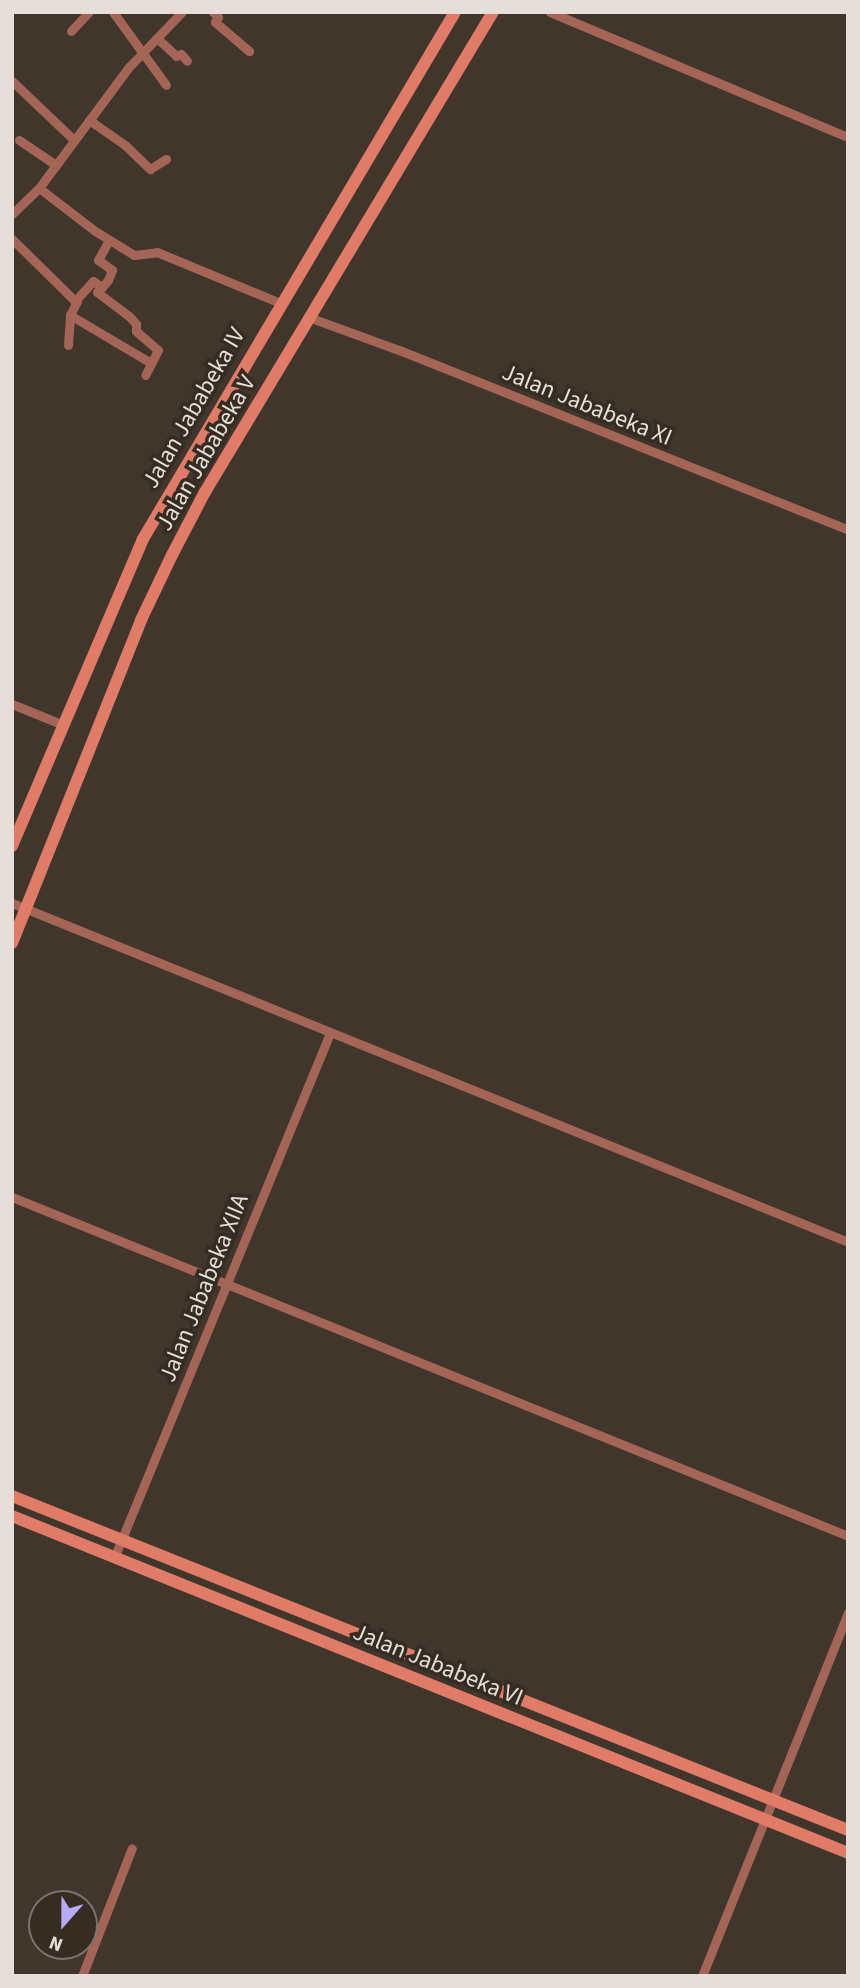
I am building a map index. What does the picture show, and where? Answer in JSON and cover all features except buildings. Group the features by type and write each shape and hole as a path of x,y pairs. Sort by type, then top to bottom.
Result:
{"street":[{"path":"71,31 89,12"},
{"path":"113,12 166,85"},
{"path":"12,214 39,188 113,87 182,12"},
{"name":"Jalan Jababeka IV","path":"12,846 61,724 143,539 280,303 455,12"},
{"name":"Jalan Jababeka V","path":"12,943 159,580 205,492 493,12"},
{"path":"550,12 848,137"},
{"path":"218,14 215,22 249,51"},
{"path":"157,38 176,56 181,54 187,61"},
{"path":"12,81 74,140"},
{"path":"89,120 125,145 150,169 166,159"},
{"path":"19,140 56,165"},
{"path":"39,188 109,240 136,256 157,252 280,303"},
{"path":"12,239 77,301"},
{"path":"109,240 98,260 112,273 97,292 129,317 136,324 136,331 158,350 145,375"},
{"path":"68,345 71,315 77,301 93,281 102,287"},
{"path":"71,315 151,363"},
{"name":"Jalan Jababeka XI","path":"311,318 399,349 848,530"},
{"path":"12,704 61,724"},
{"path":"12,904 848,1242"},
{"name":"Jalan Jababeka XIIA","path":"114,1558 330,1032"},
{"path":"12,1197 848,1536"},
{"name":"Jalan Jababeka VI","path":"12,1496 121,1542 848,1830"},
{"name":"Jalan Jababeka VI","path":"12,1516 848,1853"},
{"path":"702,1976 848,1612"},
{"path":"82,1976 132,1848"}]}
